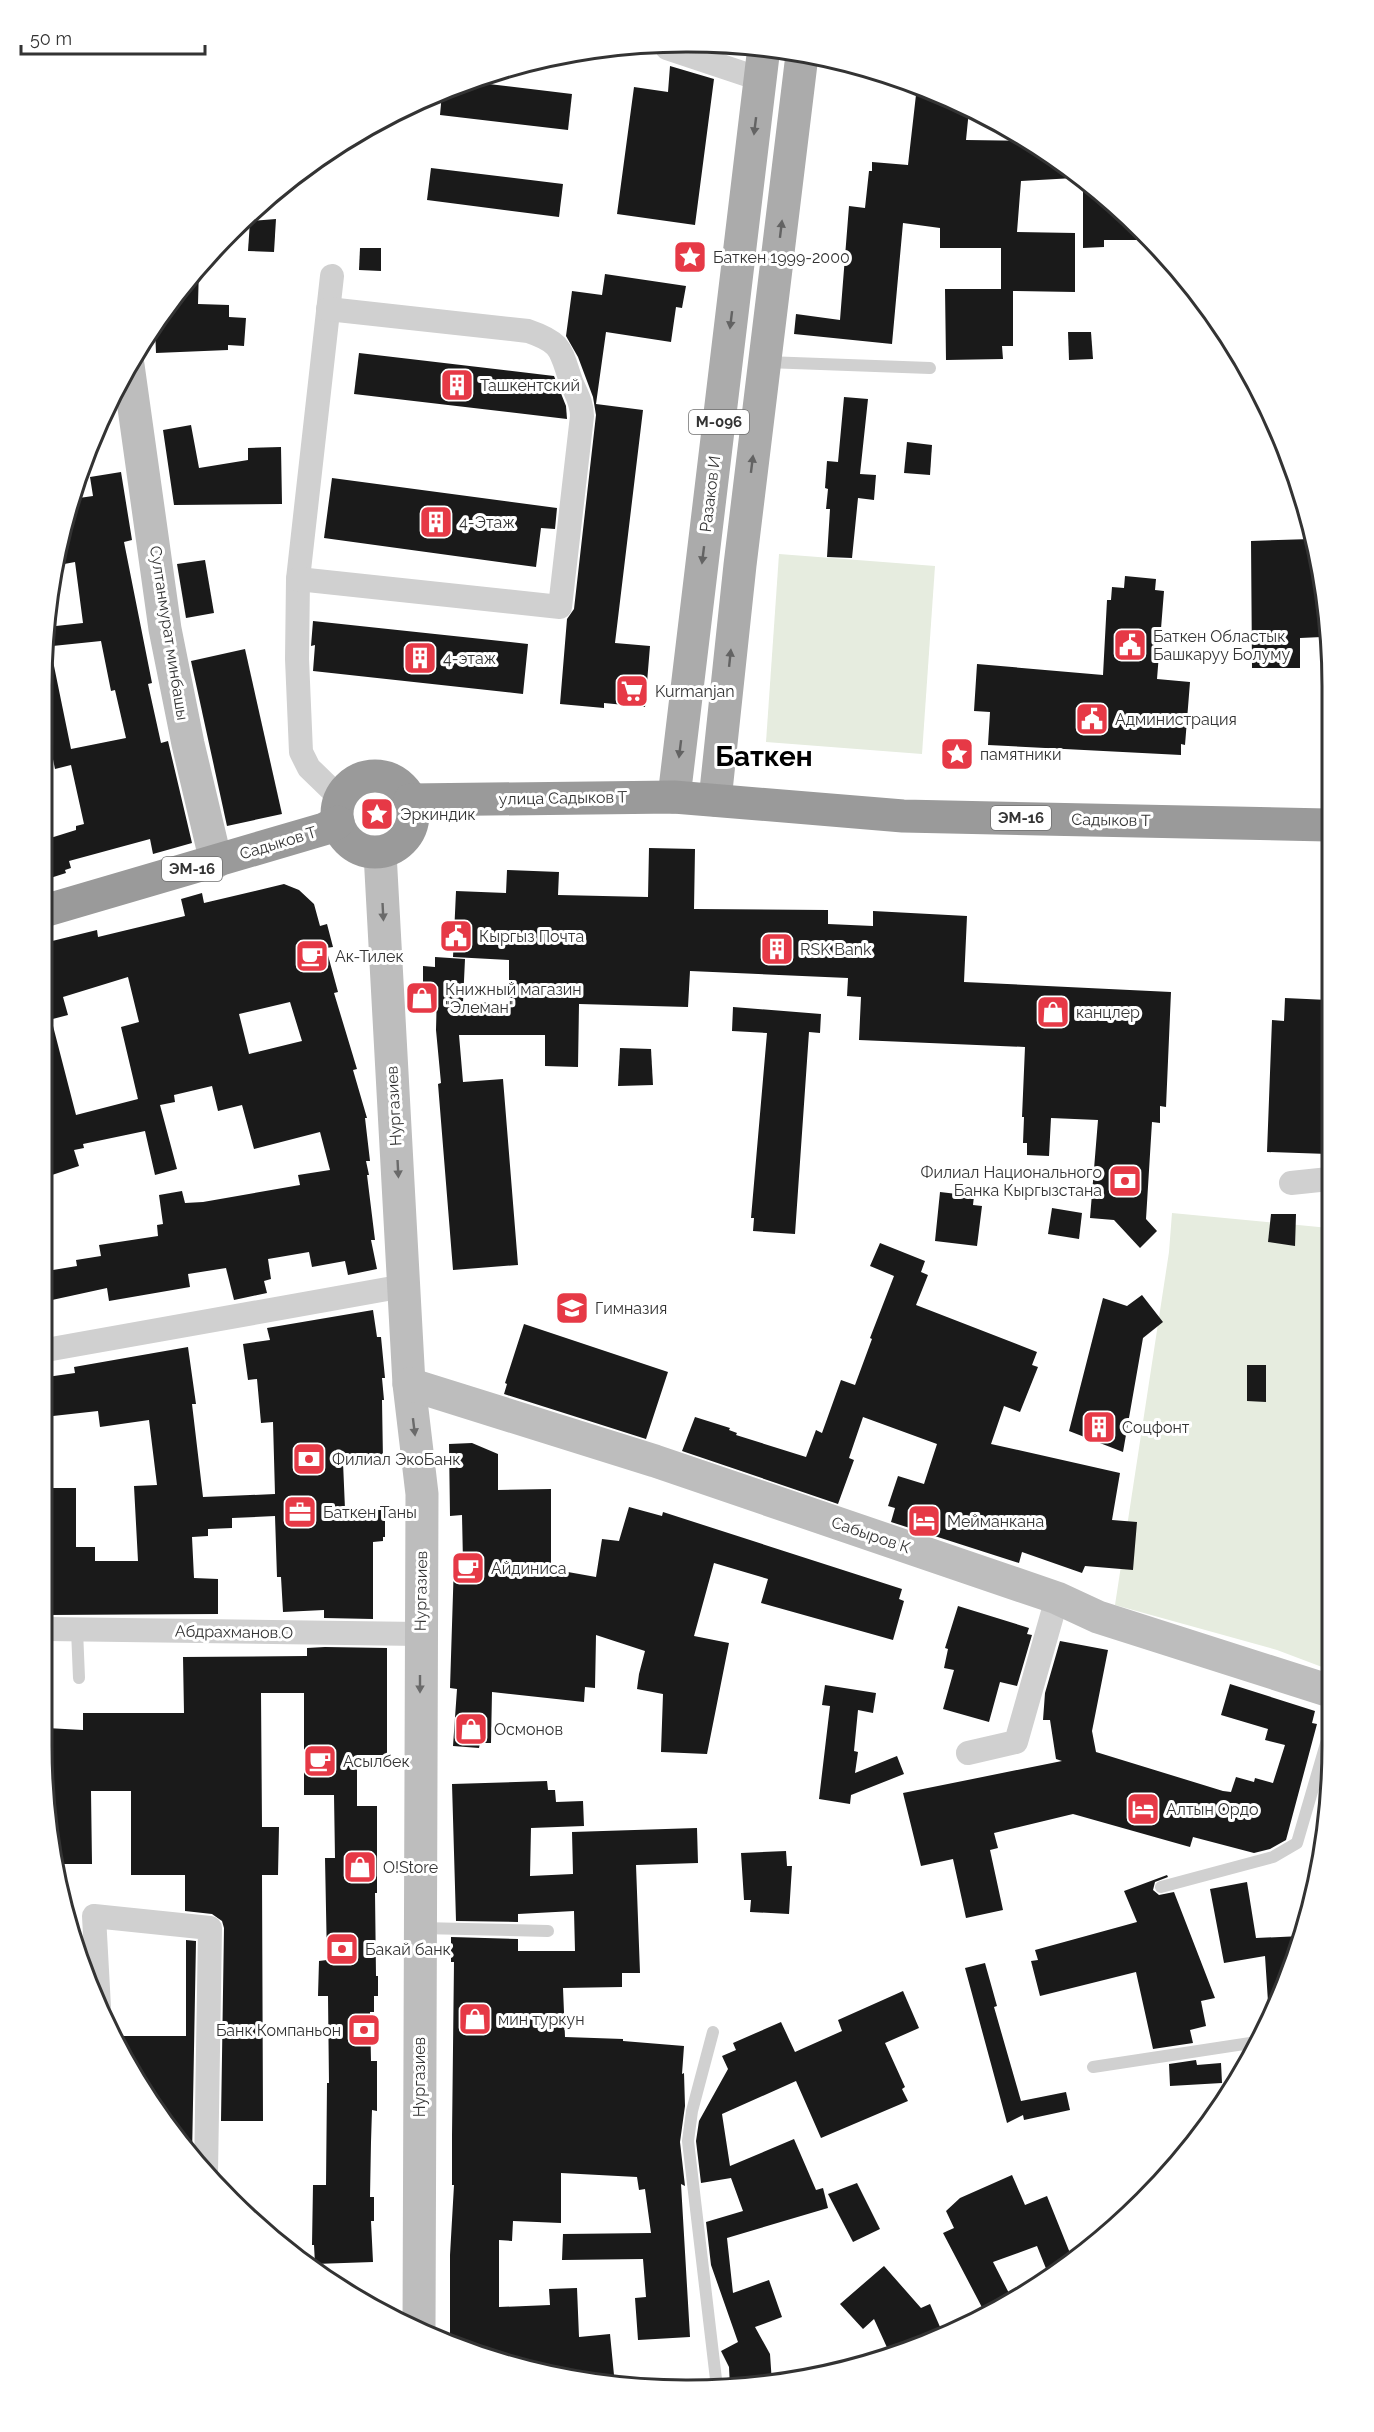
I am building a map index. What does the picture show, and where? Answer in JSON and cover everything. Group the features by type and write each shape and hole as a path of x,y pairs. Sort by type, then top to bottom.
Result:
{"highway":[{"name":"ЭМ-16","path":"339,810 348,787 370,776 394,781 404,789 410,800"},
{"name":"улица Садыков Т","path":"410,800 674,797 715,800"},
{"path":"339,810 341,832 356,847 380,853 399,844 407,835 412,824 413,812 410,800"},
{"name":"Садыков Т","path":"715,800 903,816 1322,825"},
{"name":"Садыков Т","path":"53,908 324,829 339,810"}],"main road":[{"name":"Разаков И","path":"674,797 763,57"},
{"name":"М-096","path":"715,800 801,63"},
{"name":"Султанмурат минбашы","path":"130,384 165,629 188,744 216,862"},
{"name":"Нургазиев","path":"380,853 409,1384 422,1494 418,2319"},
{"name":"Сабыров К","path":"409,1384 655,1461 1057,1598 1098,1617 1322,1688"}],"street":[{"path":"680,52 760,79"},
{"path":"332,276 298,579 297,659 301,752 309,768 339,810"},
{"path":"298,579 560,607 582,416 582,403 571,380 565,357 556,346 540,335 528,331 328,309"},
{"path":"1291,1183 1322,1180"},
{"path":"53,1349 404,1286"},
{"path":"968,1753 1016,1742 1057,1598"},
{"name":"Абдрахманов.О","path":"53,1629 420,1634"},
{"path":"97,1979 94,1916 210,1928 206,2158"}],"lane":[{"path":"765,362 930,368"},
{"path":"77,1630 79,1678"},
{"path":"1161,1887 1274,1857 1297,1843 1321,1760"},
{"path":"420,1928 548,1931"},
{"path":"713,2032 692,2110 688,2141 716,2379"},
{"path":"1092,2067 1246,2044"}],"shaded area":[{"path":"779,554 935,566 922,754 766,742"},
{"path":"1172,1213 1322,1227 1322,1667 1277,1650 1115,1605 1169,1252"}],"building":[{"path":"670,66 714,79 695,225 617,214 634,87 668,92"},
{"path":"489,84 572,94 568,130 440,115 441,102"},
{"path":"916,96 968,118 966,140 1009,141 1040,159 1066,178 1021,181 1017,232 1075,233 1075,292 1013,291 1013,346 1002,346 1003,359 946,360 945,289 1001,289 1001,248 940,248 940,228 903,223 892,344 794,334 796,314 840,320 849,206 865,208 872,162 908,165"},
{"path":"431,168 563,184 559,217 427,200"},
{"path":"1083,192 1138,240 1104,240 1104,247 1083,248"},
{"path":"276,219 274,252 248,251 250,228 257,220"},
{"path":"360,248 381,248 381,271 359,270"},
{"path":"605,274 686,286 682,308 676,307 671,342 606,332 596,404 643,410 615,643 650,646 645,707 604,703 604,708 560,704 567,619 574,609 596,415 593,397 578,357 566,336 572,291 602,295"},
{"path":"199,283 198,304 229,305 229,317 246,318 244,346 228,345 228,350 156,353 155,340 159,334"},
{"path":"1068,332 1091,332 1093,359 1069,360"},
{"name":"Ташкентский","path":"359,353 554,376 566,406 567,419 354,394"},
{"path":"844,397 868,399 860,474 876,475 874,500 858,498 852,558 827,557 830,509 826,509 827,461 838,462"},
{"path":"191,425 199,468 248,460 248,448 281,447 282,504 174,505 163,430"},
{"path":"907,442 932,445 930,475 904,473"},
{"path":"121,472 132,540 124,542 152,683 148,684 161,743 168,741 192,843 153,854 150,839 69,861 71,868 65,870 66,873 53,877 53,837 76,830 76,826 84,824 71,765 55,769 53,759 54,664 71,749 126,738 115,690 111,691 101,641 54,646 56,626 83,623 75,562 65,564 82,498 93,496 90,477"},
{"name":"4-Этаж","path":"332,478 557,508 555,529 541,528 536,567 324,538"},
{"path":"1304,539 1316,604 1319,637 1300,638 1300,668 1252,668 1251,541"},
{"path":"205,560 214,613 186,618 177,564"},
{"name":"Баткен Областык Башкаруу Болуму","path":"1125,576 1156,579 1155,590 1164,591 1157,679 1190,682 1185,745 1181,744 1181,755 988,745 990,712 974,711 977,664 1103,675 1107,600 1111,600 1112,587 1124,588"},
{"name":"4-этаж","path":"313,621 528,644 523,694 313,671 315,645 311,646"},
{"path":"245,649 282,814 227,826 191,661"},
{"path":"649,848 695,849 694,909 828,910 828,924 873,926 873,911 967,916 964,982 1171,992 1166,1107 1160,1106 1160,1123 1152,1122 1146,1219 1157,1231 1140,1248 1114,1220 1090,1218 1098,1120 1051,1118 1049,1156 1027,1155 1027,1143 1023,1143 1024,1117 1022,1117 1025,1047 859,1040 861,997 847,996 848,978 690,971 688,1007 579,1004 578,1067 545,1066 545,1035 459,1035 463,1082 503,1079 518,1265 453,1270 438,1084 441,1083 436,1030 437,991 423,990 423,966 435,967 435,957 465,959 463,1002 509,1003 509,960 453,957 456,891 506,893 507,870 559,872 558,895 648,897"},
{"path":"284,884 299,890 314,904 320,926 327,924 333,947 326,948 338,992 334,993 357,1069 353,1070 367,1118 365,1118 370,1161 366,1161 375,1240 371,1240 377,1269 348,1275 345,1261 312,1267 309,1252 268,1259 271,1279 264,1281 267,1293 234,1300 226,1268 188,1274 190,1287 109,1301 107,1288 53,1300 53,1270 77,1266 76,1260 101,1256 99,1245 158,1236 157,1225 163,1224 159,1195 182,1191 185,1203 203,1202 300,1185 298,1175 330,1170 320,1132 254,1149 242,1105 218,1111 212,1086 174,1095 175,1102 160,1105 177,1169 155,1175 145,1131 83,1144 84,1148 74,1150 79,1166 53,1175 53,1026 76,1115 138,1099 121,1027 139,1022 128,977 63,997 68,1015 53,1019 53,941 97,930 98,937 185,916 181,899 202,893 204,903","holes":["290,1002 302,1041 249,1054 239,1014"]},
{"path":"1285,998 1322,1000 1322,1154 1267,1152 1272,1020 1284,1021"},
{"path":"733,1007 821,1014 820,1033 809,1032 795,1234 753,1231 754,1218 751,1218 767,1033 732,1031"},
{"path":"620,1048 651,1049 653,1085 618,1086"},
{"path":"940,1192 974,1196 973,1205 982,1206 977,1246 935,1241"},
{"path":"1052,1208 1082,1213 1079,1239 1048,1234"},
{"path":"1271,1214 1296,1214 1295,1246 1268,1242"},
{"path":"880,1243 925,1261 921,1272 928,1275 916,1305 1037,1352 1032,1365 1038,1367 1020,1412 1004,1406 991,1444 1120,1473 1112,1520 1137,1522 1133,1570 1085,1566 1082,1573 1022,1552 1019,1563 891,1522 895,1508 888,1506 898,1476 924,1484 937,1444 863,1417 849,1458 854,1460 838,1504 682,1451 695,1417 730,1428 729,1430 737,1433 736,1435 806,1457 816,1430 822,1433 841,1380 855,1385 894,1276 870,1266"},
{"path":"1142,1295 1163,1322 1143,1338 1123,1452 1069,1431 1103,1298 1127,1306"},
{"path":"373,1310 377,1337 381,1337 385,1378 382,1378 383,1461 343,1462 345,1509 385,1510 385,1537 383,1541 373,1542 373,1619 324,1618 324,1610 283,1612 281,1577 277,1577 275,1516 232,1518 232,1528 208,1529 208,1536 192,1537 194,1578 218,1579 218,1614 53,1615 53,1488 76,1488 76,1547 95,1547 95,1561 138,1561 134,1486 157,1485 149,1420 100,1427 98,1411 53,1416 53,1376 75,1373 74,1367 188,1347 196,1404 192,1404 203,1497 275,1494 273,1422 261,1423 257,1379 248,1380 243,1344 270,1340 267,1328"},
{"path":"524,1324 668,1372 646,1439 504,1394 507,1384 505,1383"},
{"path":"1247,1365 1266,1365 1266,1402 1247,1401"},
{"path":"472,1443 498,1454 498,1490 551,1489 551,1569 596,1577 602,1539 619,1541 629,1507 662,1516 663,1512 902,1589 899,1599 904,1601 893,1640 761,1603 768,1579 714,1563 694,1636 729,1643 707,1754 661,1752 663,1694 637,1689 645,1651 596,1635 595,1688 585,1687 584,1702 492,1692 491,1743 480,1743 479,1748 453,1746 457,1689 450,1688 454,1562 463,1562 462,1515 450,1516 449,1444"},
{"path":"958,1606 1029,1628 1027,1634 1032,1635 1017,1686 1000,1682 989,1722 943,1709 954,1670 944,1668 948,1649 945,1648"},
{"path":"1060,1641 1108,1650 1092,1731 1096,1752 1223,1791 1231,1792 1236,1777 1254,1782 1255,1778 1273,1783 1285,1745 1265,1740 1268,1729 1221,1715 1230,1684 1315,1711 1312,1723 1317,1724 1286,1840 1270,1849 1254,1853 1193,1837 1190,1847 1073,1814 994,1833 998,1848 990,1850 1003,1910 966,1918 953,1859 921,1866 903,1793 1062,1761 1056,1759 1050,1720 1043,1720 1045,1693"},
{"path":"307,1648 387,1648 387,1755 357,1755 357,1806 377,1806 377,1893 375,1893 378,1996 374,1996 374,2012 370,2012 371,2061 377,2061 377,2111 372,2110 371,2142 370,2197 374,2197 374,2221 371,2221 373,2262 322,2264 315,2258 314,2245 312,2245 313,2185 326,2185 327,2083 329,2083 328,1996 318,1996 319,1961 327,1960 325,1858 335,1858 334,1795 304,1795 304,1693 261,1693 262,1827 279,1827 278,1875 262,1875 263,2121 221,2121 224,1928 222,1921 212,1914 185,1911 185,1875 131,1875 131,1791 91,1791 92,1864 64,1864 58,1828 54,1786 53,1728 83,1730 83,1713 184,1713 183,1657 307,1656"},
{"path":"825,1685 876,1693 873,1713 858,1710 854,1751 858,1752 855,1773 897,1756 904,1774 851,1795 850,1804 819,1799 830,1706 822,1705"},
{"path":"547,1781 548,1790 555,1790 556,1802 583,1801 584,1826 531,1828 530,1876 573,1874 572,1832 697,1828 698,1863 636,1865 640,1973 622,1973 622,1987 563,1988 565,2037 623,2039 623,2041 684,2046 682,2074 684,2073 685,2106 680,2142 685,2186 681,2184 690,2337 638,2340 635,2298 646,2297 643,2259 562,2260 563,2234 651,2233 645,2189 639,2190 637,2177 561,2173 561,2223 513,2221 512,2241 499,2240 499,2307 550,2305 549,2289 577,2288 579,2337 610,2334 614,2375 523,2358 450,2333 450,2255 454,2185 452,2185 452,2135 454,1962 451,1962 451,1937 518,1939 518,1951 575,1951 574,1911 518,1914 518,1922 456,1921 452,1784"},
{"path":"786,1851 787,1866 792,1866 789,1914 750,1912 751,1900 744,1900 741,1853"},
{"path":"1167,1875 1168,1877 1155,1882 1153,1890 1159,1895 1174,1892 1215,1998 1201,2001 1206,2026 1190,2030 1193,2043 1153,2049 1136,1972 1040,1996 1031,1961 1038,1960 1035,1950 1137,1922 1124,1891"},
{"path":"1247,1882 1256,1938 1292,1936 1268,2000 1265,1956 1224,1963 1210,1889"},
{"path":"186,1940 196,1941 192,2141 159,2098 124,2036 186,2036"},
{"path":"985,1963 997,2006 994,2007 1021,2101 1066,2092 1070,2110 1024,2120 1023,2115 1007,2123 965,1968"},
{"path":"903,1991 919,2028 885,2043 905,2087 902,2089 908,2101 821,2138 796,2081 722,2114 730,2166 794,2139 816,2190 823,2188 828,2208 727,2238 733,2293 769,2280 782,2317 755,2327 770,2354 771,2374 730,2378 729,2367 721,2351 738,2342 711,2265 706,2222 743,2211 731,2178 701,2183 696,2141 699,2121 728,2069 722,2056 736,2050 733,2043 781,2022 795,2052 842,2031 838,2020"},
{"path":"1196,2060 1197,2065 1221,2063 1222,2083 1170,2086 1169,2064"},
{"path":"1012,2175 1025,2205 1047,2196 1069,2251 1046,2268 1037,2246 993,2262 1008,2292 982,2306 943,2233 954,2228 946,2211 960,2198"},
{"path":"857,2183 880,2229 853,2242 828,2194"},
{"path":"884,2266 921,2308 930,2304 940,2327 887,2347 874,2319 863,2329 840,2304"}],"place":[{"name":"Баткен 1999-2000","path":"690,257"},
{"name":"Ташкентский","path":"457,385"},
{"name":"4-Этаж","path":"436,522"},
{"name":"Баткен Областык Башкаруу Болуму","path":"1130,645"},
{"name":"4-этаж","path":"420,658"},
{"name":"Kurmanjan","path":"632,691"},
{"name":"Администрация","path":"1092,719"},
{"name":"памятники","path":"957,754"},
{"name":"Эркиндик","path":"377,814"},
{"name":"Кыргыз Почта","path":"456,936"},
{"name":"RSK Bank","path":"777,949"},
{"name":"Ак-Тилек","path":"312,956"},
{"name":"Книжный магазин \"Элеман\"","path":"422,998"},
{"name":"канцлер","path":"1053,1012"},
{"name":"Филиал Национального Банка Кыргызстана","path":"1125,1181"},
{"name":"Гимназия","path":"572,1308"},
{"name":"Соцфонт","path":"1099,1427"},
{"name":"Филиал ЭкоБанк","path":"309,1459"},
{"name":"Баткен Таны","path":"300,1512"},
{"name":"Мейманкана","path":"924,1521"},
{"name":"Айдиниса","path":"468,1568"},
{"name":"Осмонов","path":"471,1729"},
{"name":"Асылбек","path":"320,1761"},
{"name":"Алтын Ордо","path":"1143,1809"},
{"name":"O!Store","path":"360,1867"},
{"name":"Бакай банк","path":"342,1949"},
{"name":"мин туркун","path":"475,2019"},
{"name":"Банк Компаньон","path":"364,2030"}],"district":[{"name":"Баткен","path":"764,756"}]}
